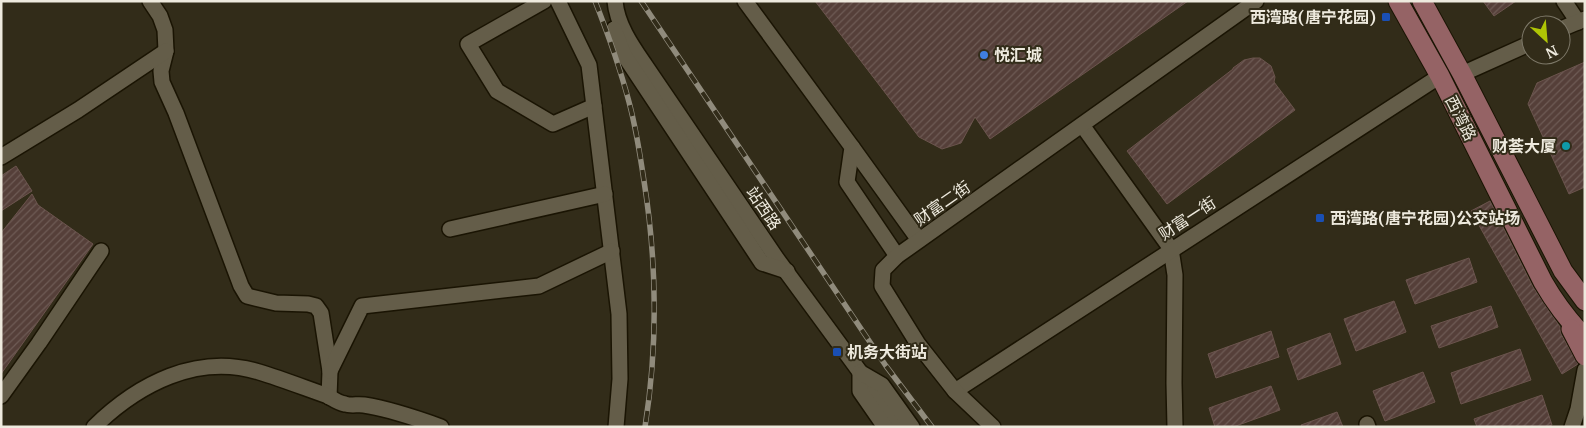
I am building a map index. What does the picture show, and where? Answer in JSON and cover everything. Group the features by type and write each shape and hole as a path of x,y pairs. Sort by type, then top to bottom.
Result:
{"main road":[{"name":"西湾路","path":"1398,1 1440,76 1554,302 1585,338"},
{"name":"西湾路","path":"1422,1 1462,74 1552,252 1585,301"},
{"path":"1566,318 1585,356"}],"street":[{"path":"150,1 160,16 165,30 166,51 161,71 162,82 176,113 241,286 247,296 276,303 316,306 321,313 330,371 329,397"},
{"path":"544,1 468,44 497,91 553,124 594,106"},
{"path":"558,1 589,64 619,314 620,379 616,427"},
{"name":"站西路","path":"615,1 621,24 630,42 759,232 860,372 897,427"},
{"path":"745,1 919,240"},
{"name":"财富二街","path":"896,256 1256,1"},
{"path":"1564,1 1581,20"},
{"path":"608,16 624,55 762,262 787,271"},
{"path":"1462,74 1521,47"},
{"path":"1,157 78,110 166,51"},
{"name":"财富一街","path":"955,391 1440,76"},
{"path":"1082,125 1171,250 1175,275 1175,427"},
{"path":"852,147 847,182 896,256 883,270 882,286 918,344 955,391 993,427"},
{"path":"450,229 605,194"},
{"path":"1,396 39,344 101,251"},
{"path":"330,371 362,306 539,286 612,251"},
{"path":"94,427 110,411 136,392 167,377 195,368 222,365 257,372 345,404 383,409 441,427"},
{"path":"1572,427 1578,409 1585,370"},
{"path":"860,372 860,391 885,427"},
{"path":"860,372 882,385 912,427"}],"building":[{"name":"悦汇城","path":"815,1 1188,1 990,139 975,117 961,143 942,149 919,137"},
{"path":"1483,1 1516,1 1494,16"},
{"path":"1260,58 1271,66 1275,77 1274,82 1295,110 1167,204 1127,151 1233,68 1244,60"},
{"name":"财荟大厦","path":"1585,62 1585,187 1569,194 1528,104 1537,83"},
{"path":"16,166 32,191 1,211 1,176"},
{"path":"32,194 38,205 93,244 1,374 1,233"},
{"path":"1490,201 1533,287 1560,327 1561,334 1578,364 1562,374 1471,211"},
{"path":"1469,258 1477,282 1415,304 1406,280"},
{"path":"1394,301 1406,332 1356,351 1344,319"},
{"path":"1491,306 1498,327 1439,348 1431,326"},
{"path":"1271,331 1279,357 1216,378 1208,354"},
{"path":"1330,333 1341,364 1298,380 1287,349"},
{"path":"1520,349 1531,380 1461,404 1451,373"},
{"path":"1423,372 1435,402 1385,421 1373,391"},
{"path":"1271,386 1280,410 1233,427 1215,427 1209,408"},
{"path":"1542,395 1552,425 1546,427 1477,427 1474,419"},
{"path":"1337,412 1343,427 1302,427 1301,425"}],"railway":[{"path":"595,1 618,64 631,112 648,212 653,273 654,335 645,427"},
{"path":"641,1 886,366 932,427"}],"place":[{"name":"西湾路(唐宁花园)","path":"1386,17"},
{"name":"悦汇城","path":"984,55"},
{"name":"财荟大厦","path":"1566,146"},
{"name":"西湾路(唐宁花园)公交站场","path":"1320,218"},
{"name":"机务大街站","path":"837,352"}]}
